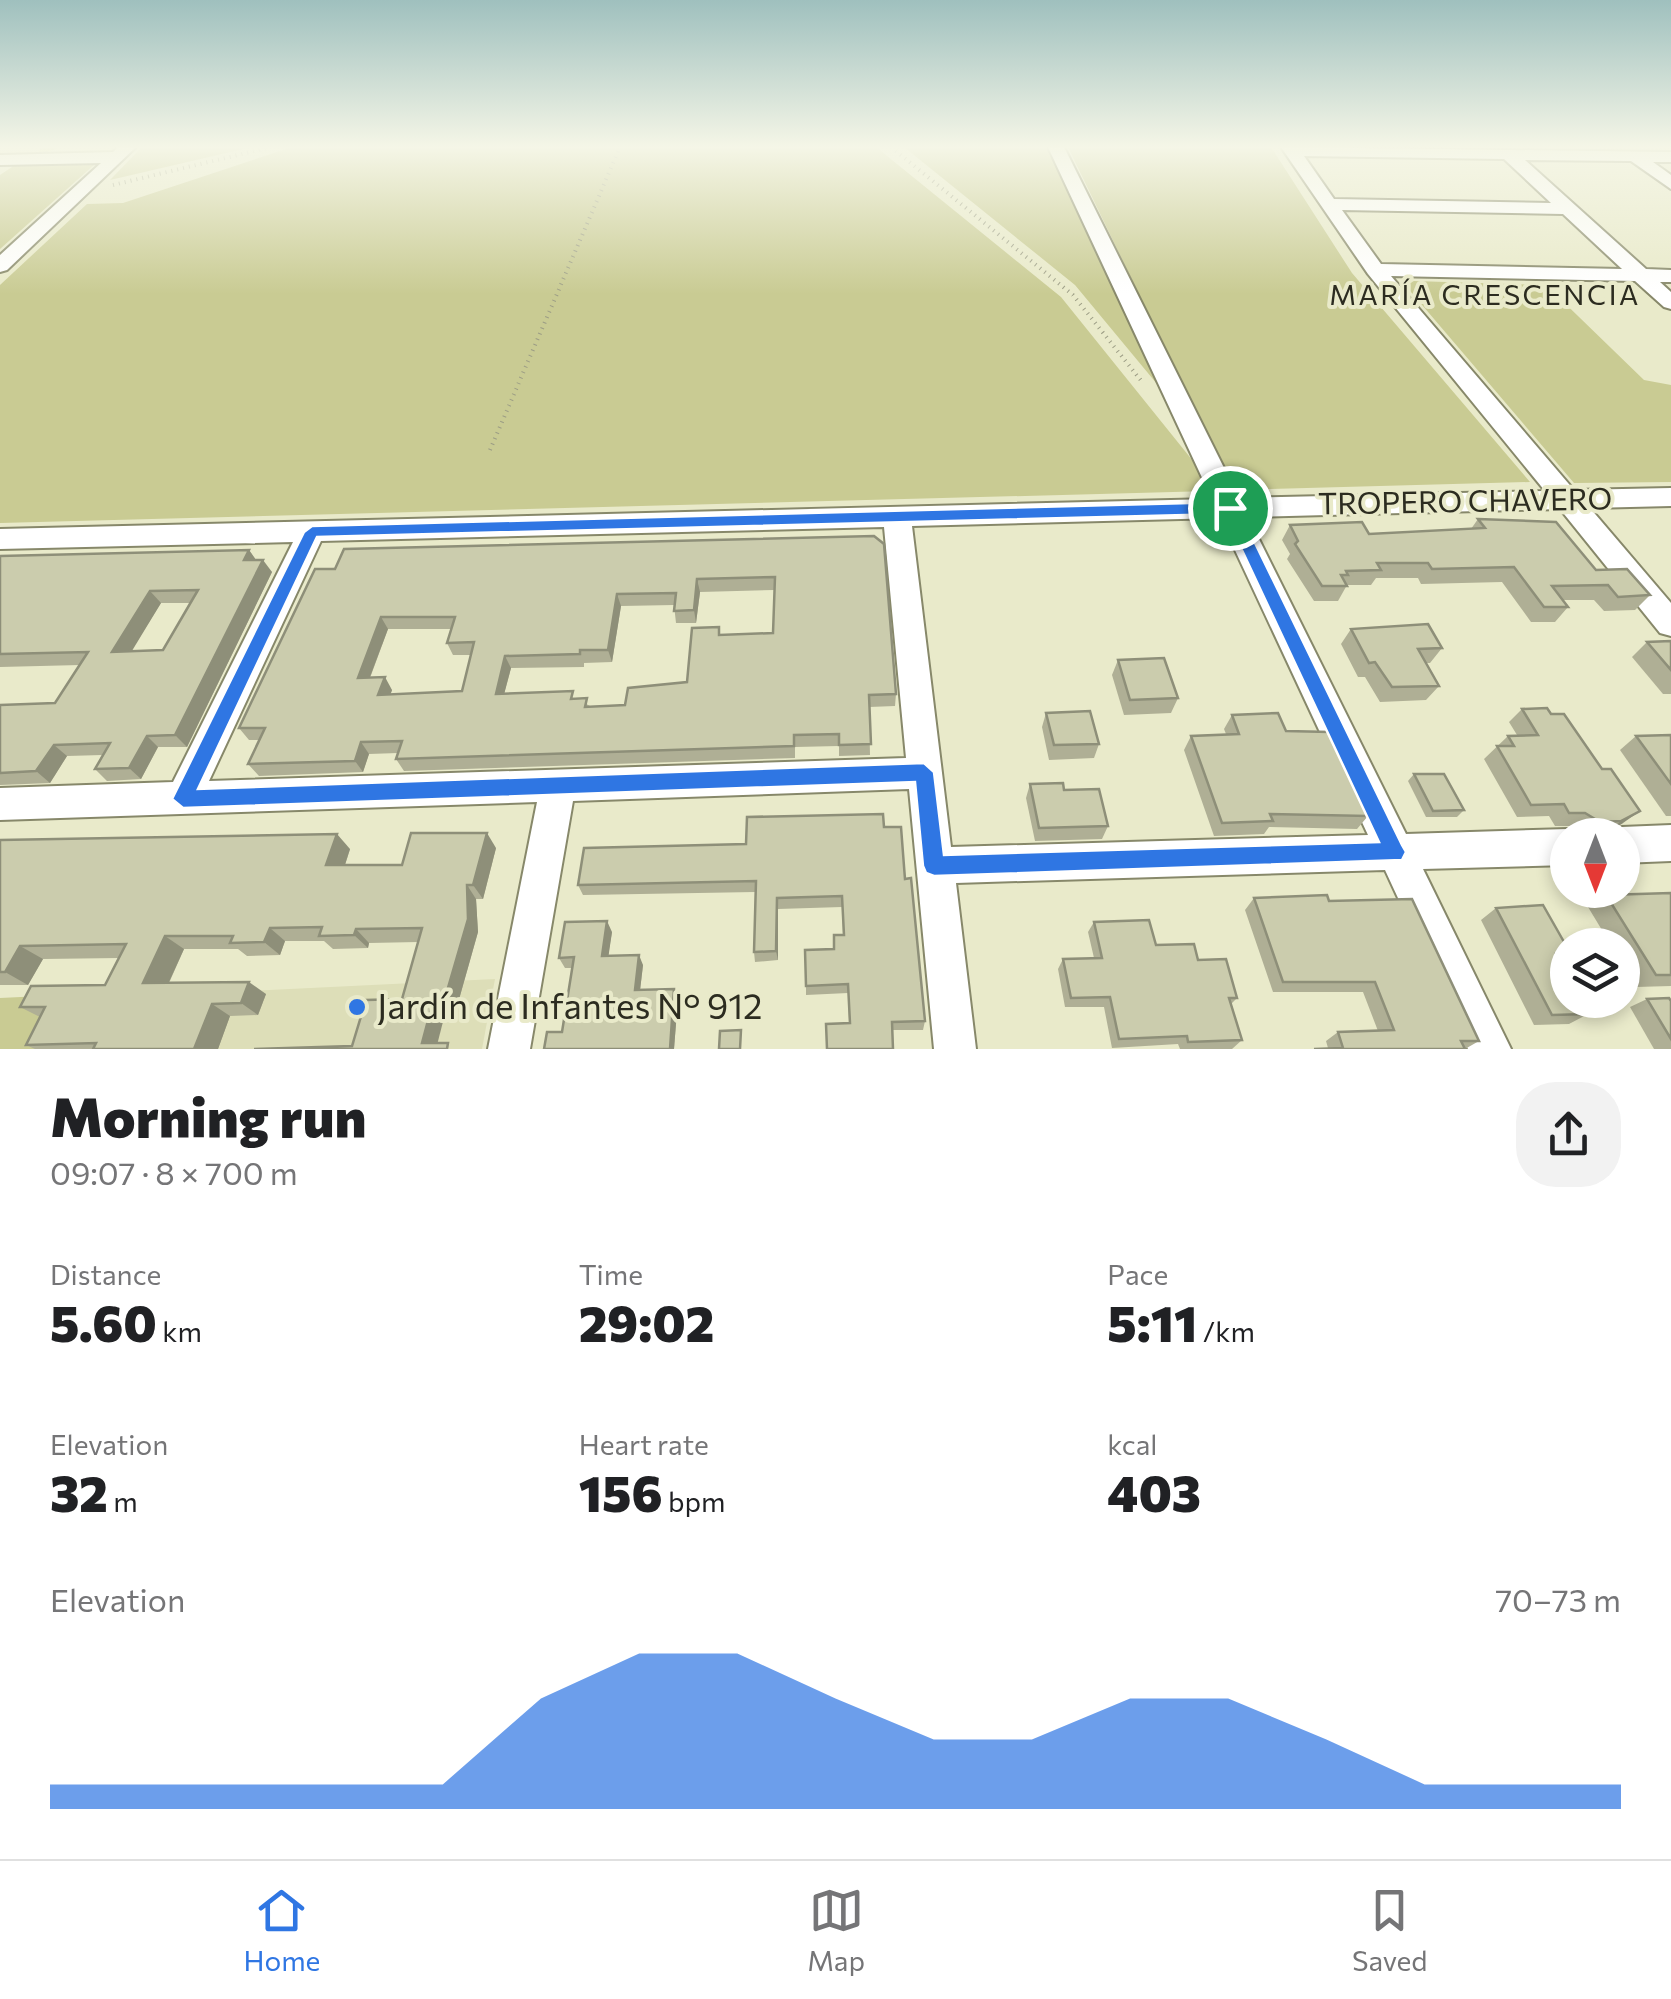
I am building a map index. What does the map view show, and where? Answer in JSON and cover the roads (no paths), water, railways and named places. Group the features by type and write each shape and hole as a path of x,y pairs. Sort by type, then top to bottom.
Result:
{"street":[{"path":"0,266 76,196"},
{"path":"1080,196 1490,1049"},
{"path":"1323,196 1375,270 1671,624"},
{"path":"1552,196 1671,303"},
{"path":"1329,204 1566,209"},
{"path":"1375,270 1671,276"},
{"name":"TROPERO CHAVERO","path":"0,539 1671,497"},
{"path":"897,516 955,1049"},
{"path":"183,799 312,532"},
{"path":"0,804 924,772"},
{"path":"509,1049 558,785"},
{"path":"1640,844 1671,843"},
{"path":"934,866 1550,847"}],"place":[{"name":"Jardín de Infantes N° 912","path":"357,1007"}],"district":[{"name":"MARÍA CRESCENCIA","path":"1485,295"}]}
